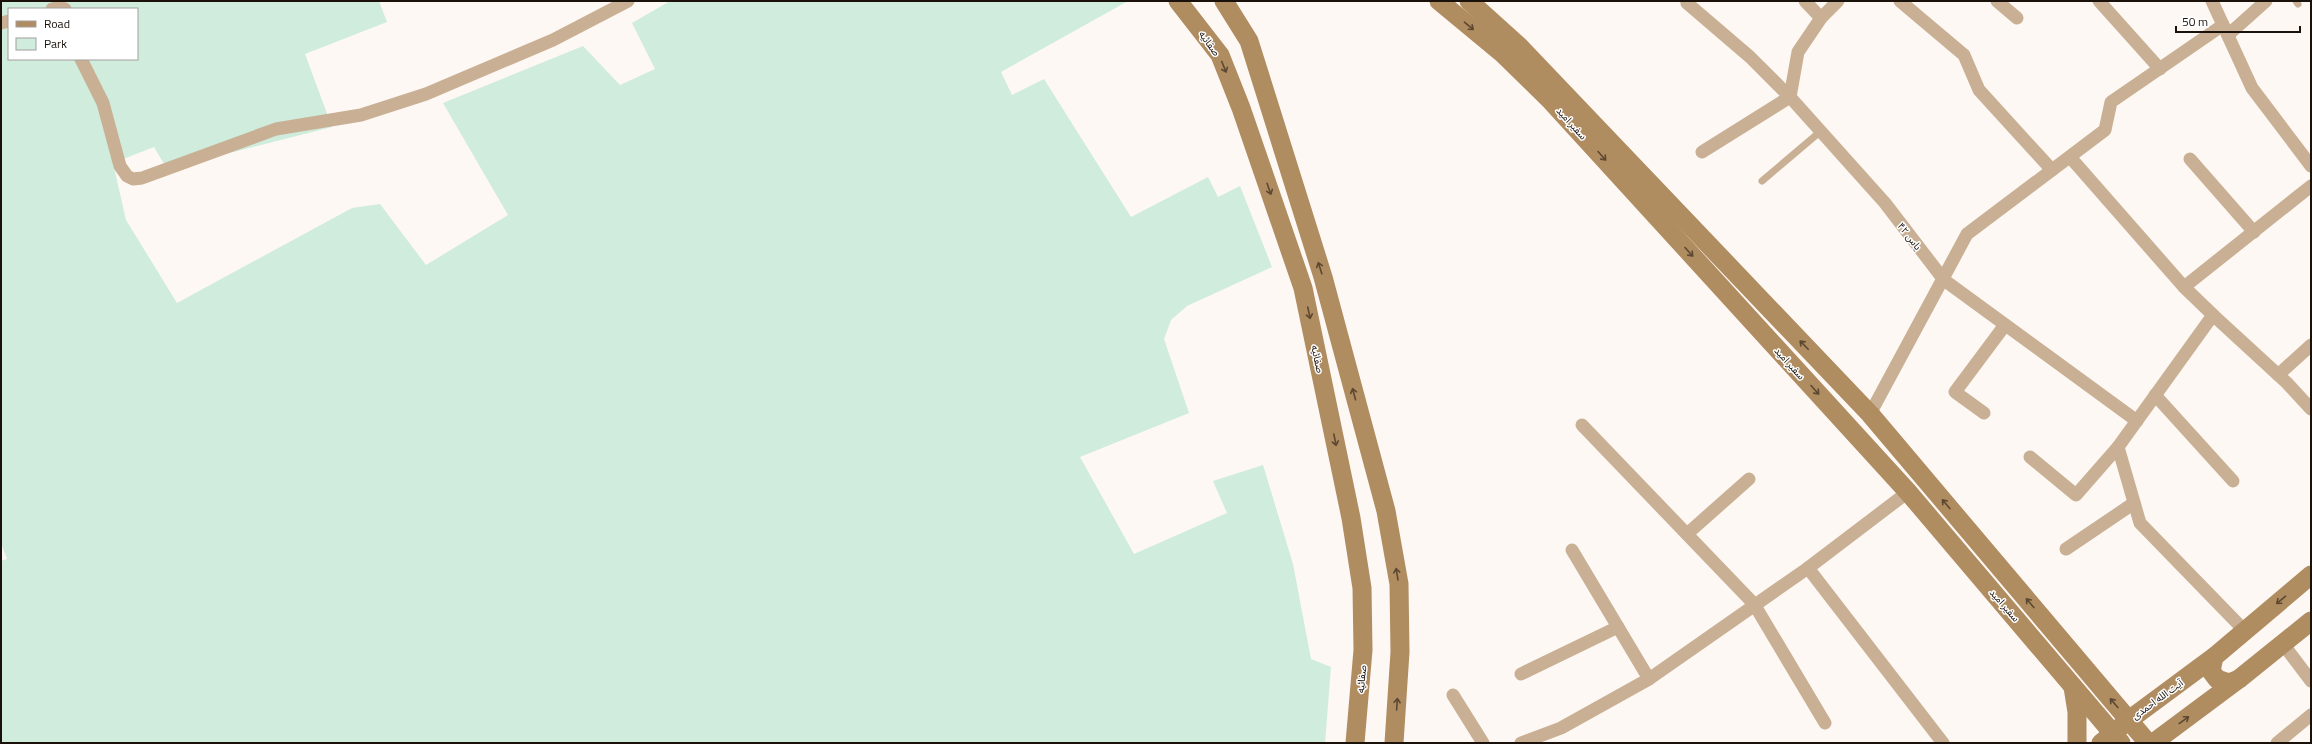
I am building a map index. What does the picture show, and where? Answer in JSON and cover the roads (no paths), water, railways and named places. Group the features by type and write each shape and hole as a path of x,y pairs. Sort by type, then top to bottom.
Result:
{"street":[{"path":"82,60 103,103 120,166 127,176 133,179 142,178 276,128 361,115 426,94 553,40 628,1"},
{"name":"صفائیه","path":"1178,1 1220,55 1241,108 1303,288 1351,518 1362,588 1363,650 1356,743"},
{"path":"1224,1 1249,42 1323,277 1386,511 1399,584 1400,652 1394,743"},
{"name":"سفیر امید","path":"1439,1 1503,54 1551,101 1908,492 2068,680 2111,740"},
{"name":"سفیر امید","path":"1470,1 1519,46 1870,414 2148,743"},
{"name":"یاس ۴۲","path":"1688,1 1687,3 1750,57 1790,96 1885,203 1944,280 2137,422"},
{"path":"1805,1 1821,18"},
{"path":"1702,152 1790,96 1798,52 1821,18 1838,1"},
{"path":"1900,1 1964,55 1979,90 2052,170"},
{"path":"1997,1 2017,18"},
{"path":"2099,1 2160,68"},
{"path":"2212,1 2252,88 2311,166"},
{"path":"1870,414 1944,280 1967,234 2105,130 2111,102 2160,68 2226,30 2266,1"},
{"path":"2070,157 2184,287 2278,375 2311,409"},
{"path":"2190,159 2254,232"},
{"path":"2184,287 2311,186"},
{"path":"2030,457 2076,495 2118,447 2213,315"},
{"path":"1984,413 1955,392 2005,325"},
{"path":"2278,375 2311,345"},
{"path":"2155,395 2233,481"},
{"path":"1582,425 1754,604 1825,723"},
{"path":"2118,447 2140,523 2245,631"},
{"path":"1687,534 1749,479"},
{"path":"1521,743 1561,728 1649,679 1754,604 1808,568 1908,492"},
{"path":"2066,549 2134,503"},
{"path":"1572,550 1649,679"},
{"path":"1808,568 1943,743"},
{"name":"آیت الله احمدی","path":"2111,740 2129,720 2214,657 2311,575"},
{"path":"2153,743 2239,679 2311,621"},
{"path":"1521,674 1618,627"},
{"path":"2283,644 2311,681"},
{"path":"2214,657 2212,671 2217,678 2229,683 2239,679"},
{"path":"2077,743 2077,712 2068,680 2080,662"},
{"path":"1453,695 1483,743"},
{"path":"2276,743 2311,715"}],"lane":[{"path":"1762,181 1821,131"}]}
